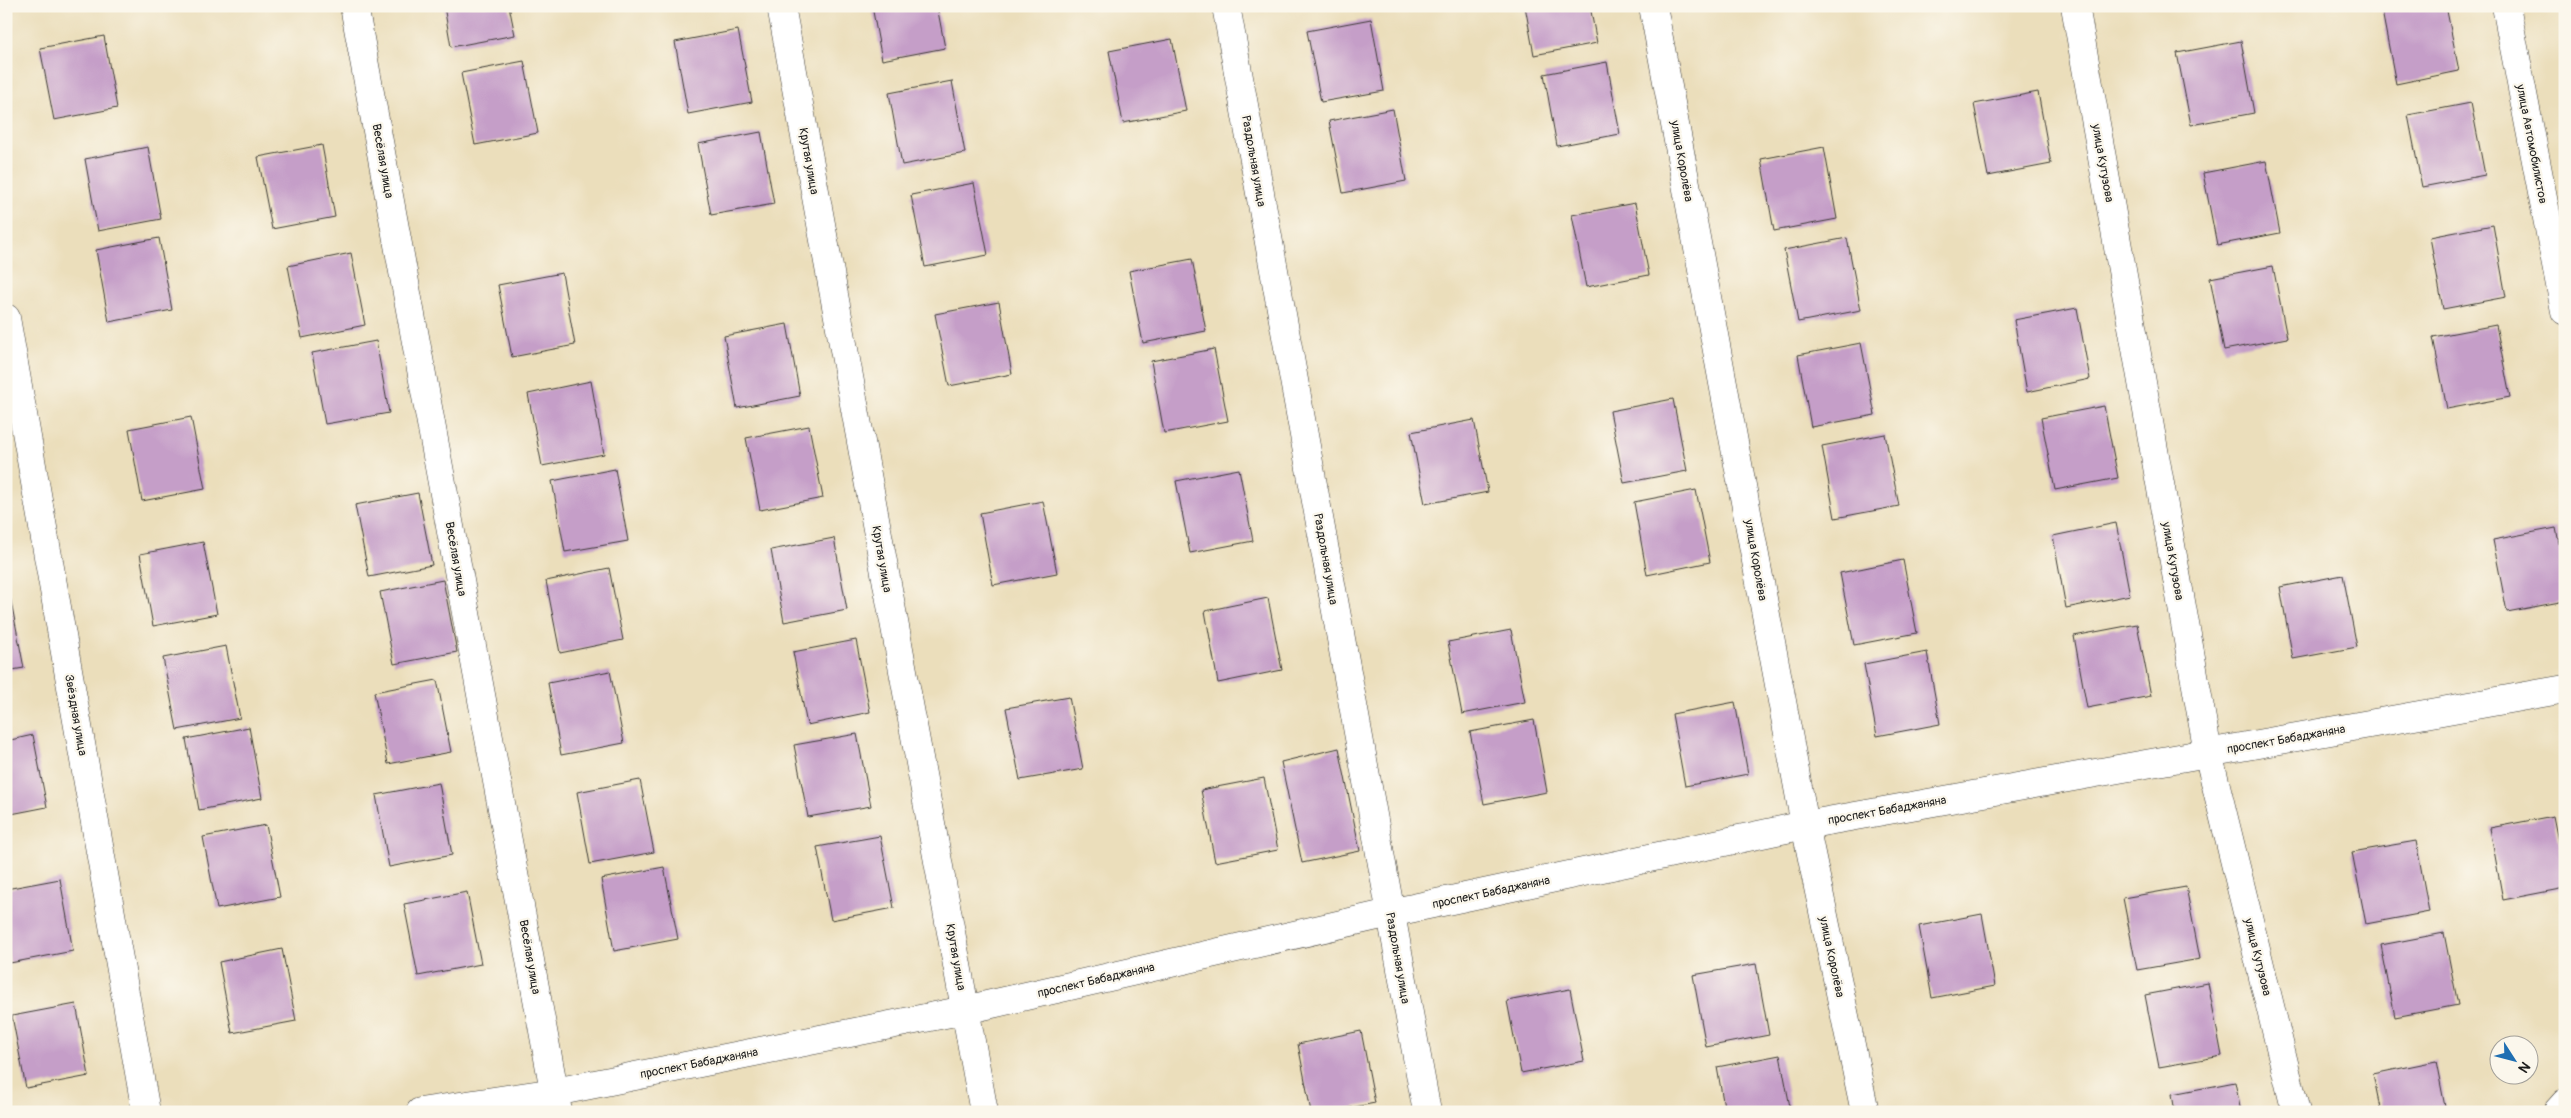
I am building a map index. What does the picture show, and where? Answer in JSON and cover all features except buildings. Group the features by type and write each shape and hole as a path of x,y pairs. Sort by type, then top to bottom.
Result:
{"street":[{"name":"Весёлая улица","path":"354,6 556,1102"},
{"name":"Крутая улица","path":"781,6 984,1112"},
{"name":"Раздольная улица","path":"1226,6 1427,1112"},
{"name":"улица Королёва","path":"1653,6 1804,825 1864,1112"},
{"name":"улица Кутузова","path":"2075,6 2208,753 2296,1112"},
{"name":"улица Автомобилистов","path":"2506,6 2565,311"},
{"name":"Звёздная улица","path":"6,318 146,1112"},
{"name":"проспект Бабаджаняна","path":"420,1112 556,1102 1390,913 1804,825 2565,689"},
{"path":"2557,1112 2565,1103"}]}
